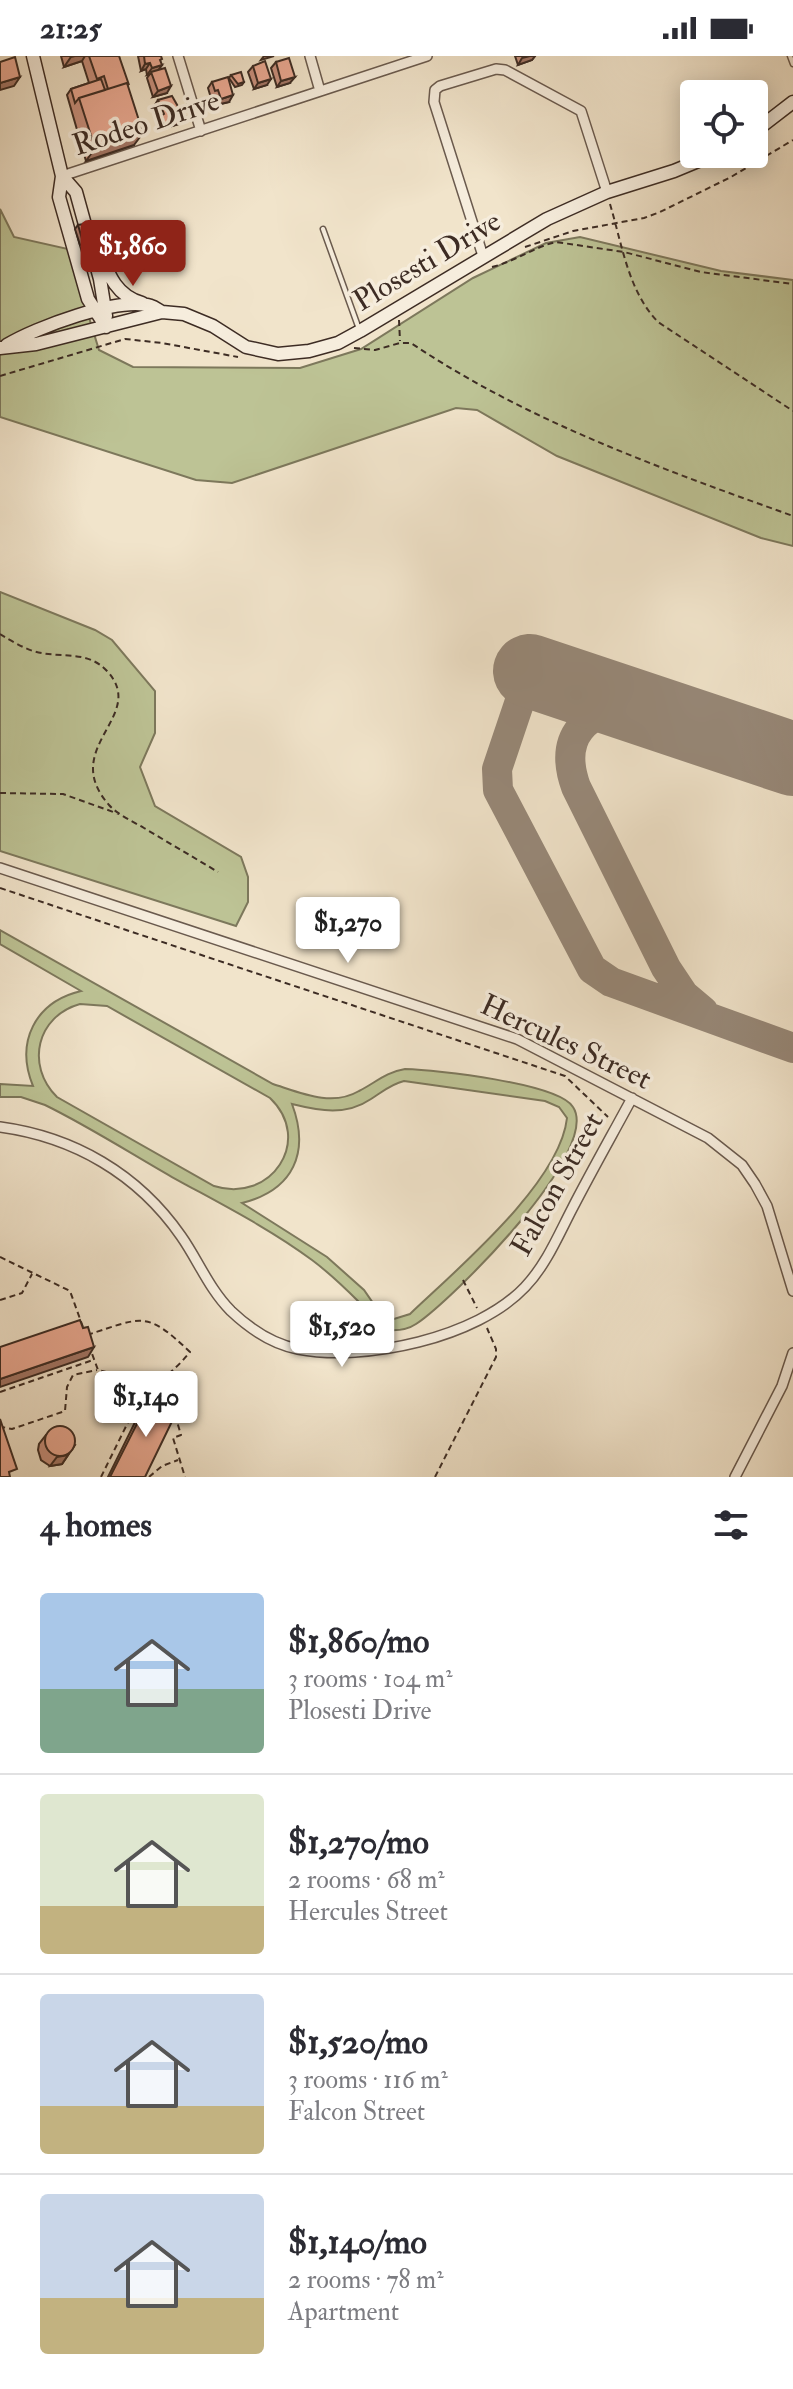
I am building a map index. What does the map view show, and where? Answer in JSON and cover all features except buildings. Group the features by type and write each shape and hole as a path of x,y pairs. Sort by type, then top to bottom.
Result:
{"street":[{"path":"33,56 62,176 59,197 88,299 101,310"},
{"path":"178,56 201,131"},
{"path":"310,56 320,91"},
{"name":"Rodeo Drive","path":"62,176 427,56"},
{"path":"483,256 434,102 433,95 440,86 496,69 505,70 581,111 607,192"},
{"path":"768,121 793,102"},
{"name":"Plosesti Drive","path":"3,347 29,332 101,310 156,309 184,314 213,326 246,347 278,354 359,338 483,256 547,219 607,192 681,168"},
{"path":"62,176 76,192 89,237 106,327"},
{"path":"89,237 116,288 130,300 156,309"},
{"name":"Plosesti Drive","path":"3,347 36,344 106,327 156,309"},
{"name":"Hercules Street","path":"0,868 517,1039 708,1138 742,1165 755,1184 767,1206 793,1291"},
{"name":"Falcon Street","path":"0,1127 46,1136 85,1152 120,1173 154,1202 228,1308 254,1331 283,1345 322,1352 376,1350 428,1338 482,1318 514,1297 543,1263 632,1098"},
{"path":"735,1477 782,1386 793,1353"}],"lane":[{"path":"790,56 793,64"},
{"path":"323,229 359,338"}],"path":[{"path":"519,249 573,231 660,212 731,177 793,140"},
{"path":"607,192 640,300 658,322 793,411"},
{"path":"108,238 153,266"},
{"path":"114,242 122,271"},
{"path":"481,270 511,263 545,242 568,243 624,252 701,272 793,284"},
{"path":"389,325 399,318 400,343"},
{"path":"359,338 351,347 375,350 411,343 481,388 558,423 659,466 793,516"},
{"path":"0,376 125,339 246,358"},
{"path":"0,634 33,651 89,658 108,671 119,695 114,718 98,743 93,764 102,794 120,814"},
{"path":"0,793 63,794 120,814 218,872"},
{"path":"0,888 565,1076 604,1115 619,1122"},
{"path":"0,1257 70,1291 85,1335 138,1319 155,1322 190,1352 171,1375 157,1381 98,1370 73,1375 67,1387 65,1411 12,1429 0,1425"},
{"path":"0,1300 22,1293 33,1273"},
{"path":"435,1477 496,1357 496,1349 463,1280"},
{"path":"90,1347 98,1370"},
{"path":"0,1392 94,1360"},
{"path":"101,1477 139,1400 168,1391 165,1378"},
{"path":"173,1406 181,1435 173,1438 185,1477"},
{"path":"149,1477 162,1466 179,1460"}],"green space":[{"path":"0,209 14,237 68,249 99,350 133,367 300,368 361,349 473,278 546,243 580,237 721,271 793,280 793,546 761,538 557,456 477,410 456,408 232,483 196,480 0,417"},
{"path":"0,592 95,630 112,640 155,691 155,733 140,767 155,806 241,857 248,877 248,902 236,926 0,851"},
{"path":"0,930 273,1084 294,1091 327,1098 349,1096 386,1075 405,1069 468,1075 545,1091 563,1099 573,1107 576,1128 566,1156 546,1189 489,1256 416,1324 402,1330 382,1329 372,1323 358,1301 296,1248 45,1105 21,1097 0,1097 0,1084 33,1086 26,1054 33,1026 52,1004 81,991 0,944","holes":["80,1004 107,1006 270,1098 283,1115 288,1132 287,1149 280,1164 268,1177 253,1186 235,1189 214,1186 57,1097 41,1071 40,1043 54,1019","404,1081 545,1101 559,1107 567,1118 560,1143 546,1170 503,1224 410,1314 394,1319 382,1316 364,1290 327,1257 242,1203 274,1189 293,1167 299,1138 292,1104 323,1110 352,1108"]}],"taxiway":[{"path":"530,671 497,769 498,790 592,969 611,982 793,1048"},
{"path":"636,708 603,713 580,729 574,740 571,769 576,787 666,968 684,995 703,1011"}],"runway":[{"path":"530,671 793,759"}]}
